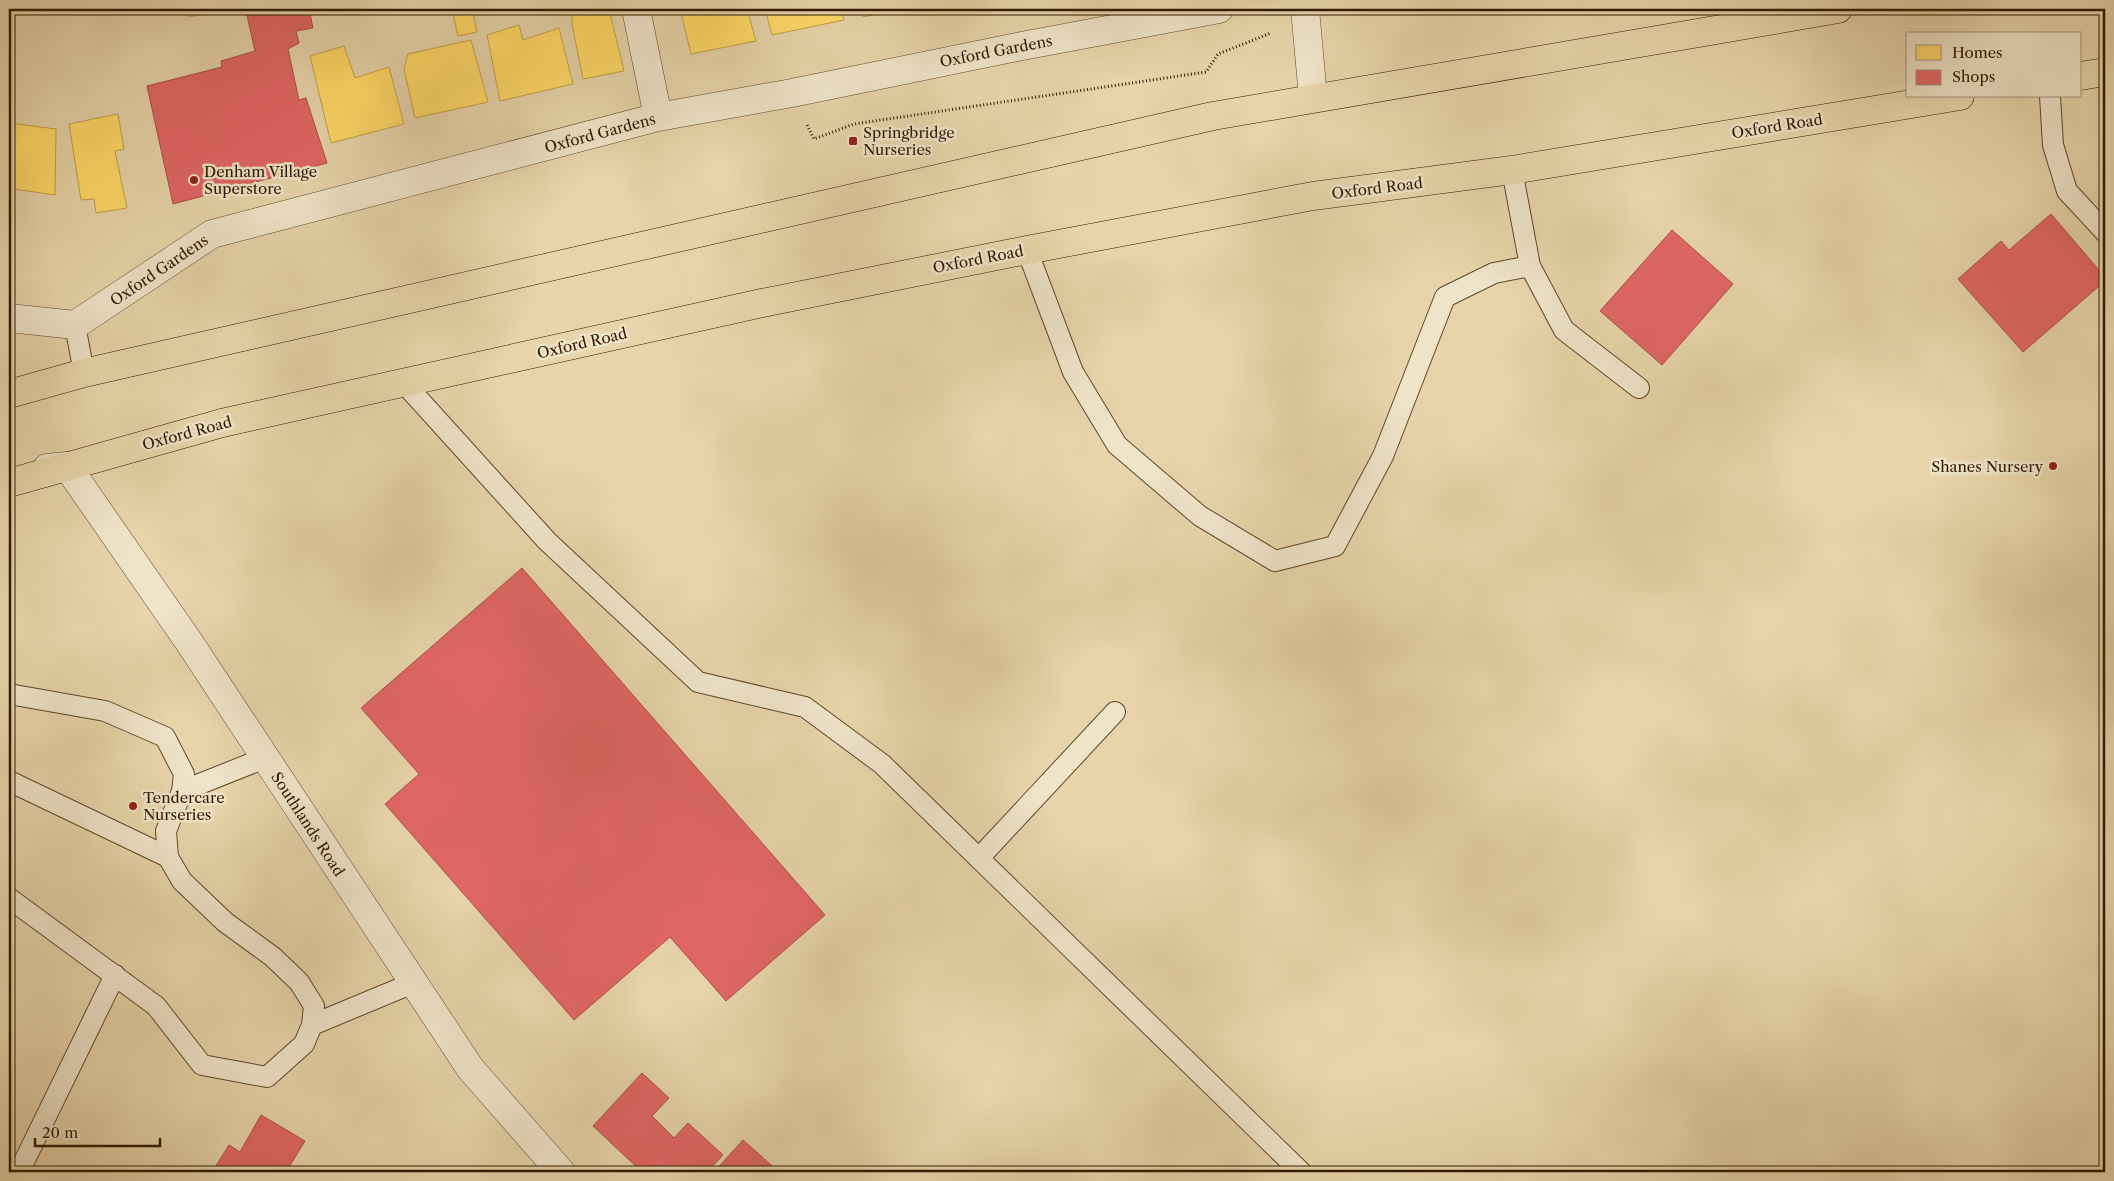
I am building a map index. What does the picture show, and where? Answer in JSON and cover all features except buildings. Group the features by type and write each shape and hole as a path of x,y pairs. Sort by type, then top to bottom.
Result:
{"highway":[{"path":"9,394 84,373 1204,118 1313,97 1838,9"},
{"path":"2082,76 2105,72"},
{"name":"Oxford Road","path":"9,483 222,423 762,303 1027,250 1313,196 1512,170 1948,98"}],"street":[{"path":"636,9 658,117"},
{"name":"Oxford Gardens","path":"75,325 212,234 658,117 792,93 1022,46 1219,9"},
{"path":"1305,9 1313,97"},
{"path":"9,318 75,325"},
{"path":"9,472 67,466"},
{"name":"Southlands Road","path":"67,466 189,642 470,1068 561,1172"}],"lane":[{"path":"2050,98 2053,145 2067,191 2105,232"},
{"path":"1512,170 1530,266 1564,330 1639,388"},
{"path":"1027,250 1073,372 1117,445 1200,516 1275,561 1335,546 1383,456 1445,297 1494,273 1530,266"},
{"path":"75,325 84,373"},
{"path":"404,383 547,540 698,682 805,707 882,764 1301,1172"},
{"path":"9,694 105,711 164,737 184,774 182,791 166,831 168,857 182,880 225,922 272,957 299,982 314,1006 312,1025 304,1044 267,1077 202,1065 156,1006 9,898"},
{"path":"979,858 1116,712"},
{"path":"182,791 264,758"},
{"path":"9,780 168,857"},
{"path":"19,1172 115,975"},
{"path":"312,1025 413,983"}],"path":[{"path":"792,93 814,139 854,124 1206,72 1218,54 1277,30"}],"place":[{"name":"Springbridge Nurseries","path":"853,141"},
{"name":"Denham Village Superstore","path":"194,180"},
{"name":"Shanes Nursery","path":"2053,466"},
{"name":"Tendercare Nurseries","path":"133,806"}]}
